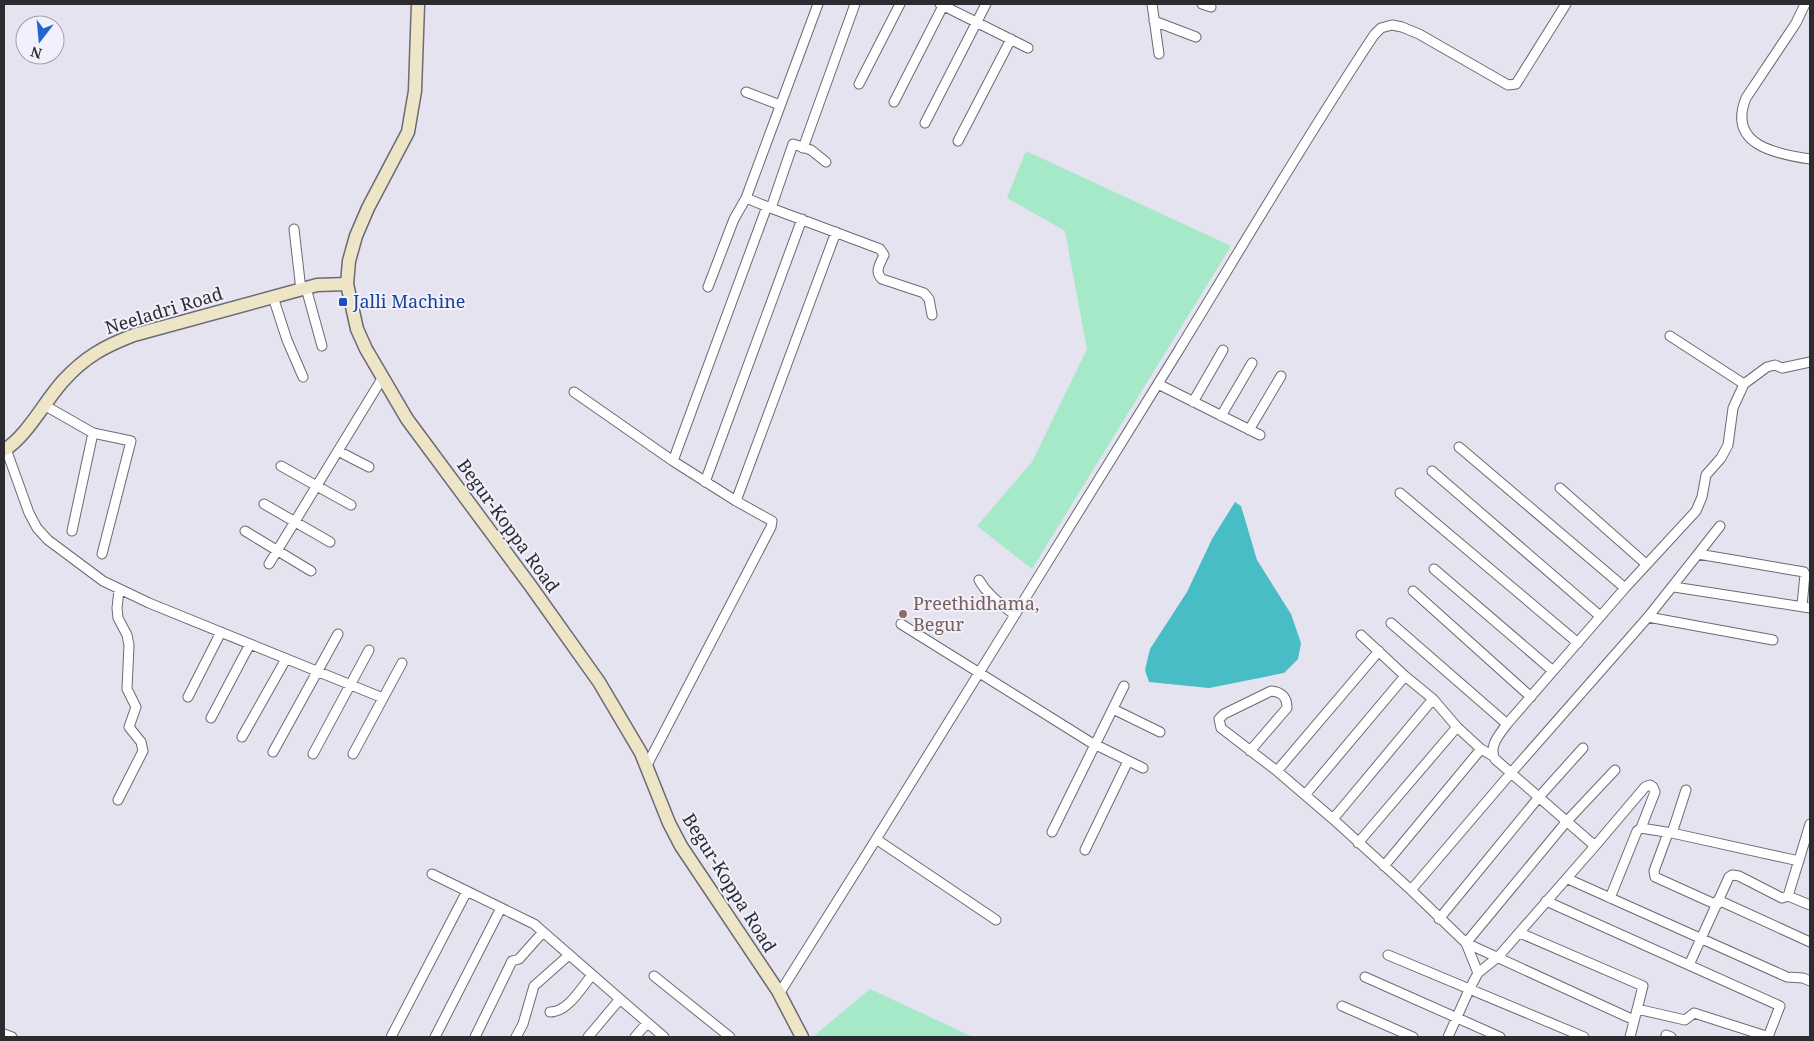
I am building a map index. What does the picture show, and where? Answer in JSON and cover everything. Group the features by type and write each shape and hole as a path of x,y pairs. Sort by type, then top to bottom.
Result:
{"main road":[{"name":"Begur-Koppa Road","path":"418,4 415,91 408,132 365,215 356,236 349,261 347,284 357,329 366,349 408,419 599,682 640,753 669,823 681,846 779,994 802,1037"},
{"name":"Neeladri Road","path":"5,449 20,436 63,381 82,361 105,346 134,335 317,285 347,284"}],"street":[{"path":"708,287 734,219 746,198 818,4"},
{"path":"803,148 854,4"},
{"path":"859,84 900,4"},
{"path":"894,102 942,4 1028,48"},
{"path":"925,122 986,4"},
{"path":"1152,4 1159,54"},
{"path":"779,994 1158,384 1326,108 1374,35 1382,28 1392,25 1418,34 1508,85 1513,85 1516,84 1566,4"},
{"path":"1805,4 1796,23 1746,98 1742,108 1741,123 1744,130 1754,140 1771,151 1810,159"},
{"path":"1154,21 1196,37"},
{"path":"958,141 1010,39"},
{"path":"746,92 780,105"},
{"path":"674,461 766,209 769,208 793,144 811,150 826,162"},
{"path":"746,198 880,248 884,255 878,270 879,276 882,279 924,293 929,298 932,315"},
{"path":"705,482 802,219"},
{"path":"294,228 304,289 322,346"},
{"path":"736,501 836,232"},
{"path":"273,297 287,340 303,377"},
{"path":"1670,336 1744,384"},
{"path":"1193,402 1222,350"},
{"path":"1493,756 1495,742 1507,724 1624,588 1696,511 1700,505 1706,475 1721,458 1728,446 1734,408 1744,384 1766,367 1775,365 1782,368 1810,362"},
{"path":"1221,416 1252,363"},
{"path":"1249,430 1281,376"},
{"path":"269,564 383,378"},
{"path":"1158,384 1260,435"},
{"path":"574,392 705,482 771,519 772,527 646,767"},
{"path":"44,405 93,433 131,441 102,554"},
{"path":"72,530 93,433"},
{"path":"1460,446 1624,588"},
{"path":"5,449 29,513 37,528 48,540 103,581 119,590 382,698"},
{"path":"338,451 368,467"},
{"path":"280,466 350,505"},
{"path":"1432,471 1600,616"},
{"path":"1560,488 1646,564"},
{"path":"1400,493 1578,643"},
{"path":"264,504 330,542"},
{"path":"1412,890 1511,773 1648,617 1720,526"},
{"path":"245,531 311,571"},
{"path":"1674,586 1806,607 1804,572 1698,554"},
{"path":"1434,569 1553,671"},
{"path":"978,580 994,600 1015,615"},
{"path":"118,800 144,746 129,727 136,707 127,689 129,646 127,635 118,618 119,590"},
{"path":"1413,591 1531,697"},
{"path":"1648,617 1773,640"},
{"path":"1391,623 1507,724"},
{"path":"901,624 1096,745 1143,768"},
{"path":"188,697 221,632"},
{"path":"273,752 338,634"},
{"path":"1361,635 1405,676 1433,698 1457,727 1481,749 1493,756 1595,846"},
{"path":"211,718 250,644"},
{"path":"313,754 369,650"},
{"path":"1277,772 1379,651"},
{"path":"242,737 286,658"},
{"path":"353,754 402,663"},
{"path":"1305,795 1405,676"},
{"path":"1052,832 1124,686"},
{"path":"1250,751 1287,708 1287,701 1278,692 1271,691 1224,714 1219,719 1221,728 1333,819 1412,890 1439,919 1466,943 1634,1020"},
{"path":"1333,819 1433,698"},
{"path":"1113,710 1160,732"},
{"path":"1358,843 1457,727"},
{"path":"1439,919 1539,798 1584,748"},
{"path":"1384,866 1481,749"},
{"path":"1085,850 1128,761"},
{"path":"1466,943 1567,821 1615,770"},
{"path":"1448,1037 1478,973 1498,958 1546,901 1568,879 1645,787 1653,786 1655,792 1610,898"},
{"path":"1686,790 1654,871 1655,876 1810,942"},
{"path":"1788,896 1810,824"},
{"path":"1641,828 1799,861"},
{"path":"876,840 996,920"},
{"path":"432,874 534,924 664,1037"},
{"path":"1689,965 1726,880 1732,875 1739,876 1778,897 1788,896 1810,905"},
{"path":"1568,879 1787,977 1803,978 1810,982"},
{"path":"391,1037 467,891"},
{"path":"1546,901 1780,1006 1769,1037 1694,1013 1684,1020 1637,1009"},
{"path":"435,1037 501,908"},
{"path":"475,1037 512,961 519,959 543,932"},
{"path":"1520,933 1642,985 1643,988 1630,1037"},
{"path":"1466,943 1478,973"},
{"path":"516,1037 534,986 569,955"},
{"path":"1388,955 1584,1037"},
{"path":"550,1012 556,1012 566,1006 592,975"},
{"path":"654,976 730,1037"},
{"path":"1365,977 1500,1037"},
{"path":"588,1037 620,999"},
{"path":"1342,1006 1413,1037"},
{"path":"635,1037 647,1023"},
{"path":"4,1034 12,1037"}],"green space":[{"path":"1026,151 1231,246 1032,569 977,526 1032,462 1087,349 1065,231 1007,198"},
{"path":"870,989 973,1037 816,1037 815,1035"}],"water":[{"path":"1235,502 1241,506 1257,560 1291,614 1301,643 1298,659 1284,673 1209,688 1149,682 1145,670 1150,649 1187,592 1212,539"}],"place":[{"name":"Jalli Machine","path":"343,302"},
{"name":"Preethidhama, Begur","path":"903,614"}]}
